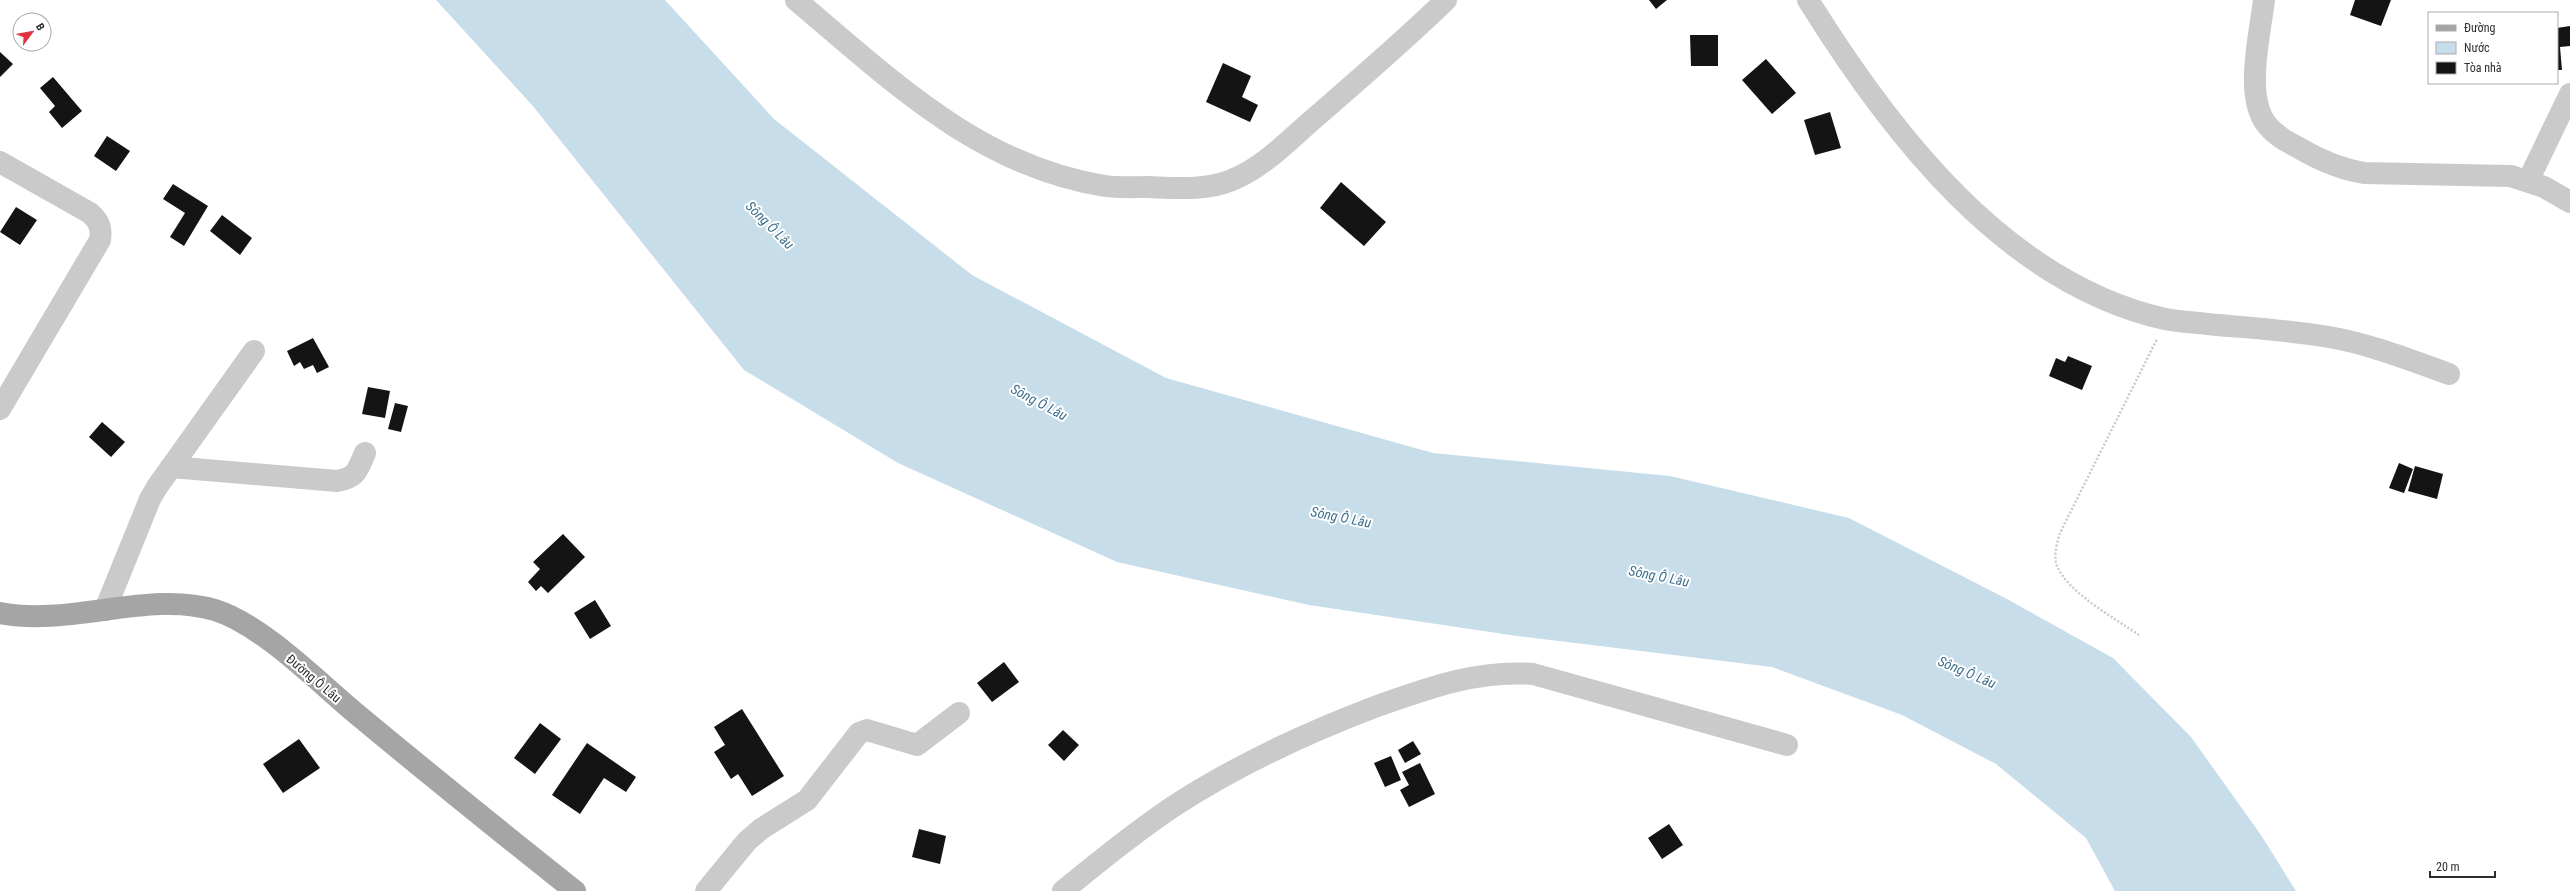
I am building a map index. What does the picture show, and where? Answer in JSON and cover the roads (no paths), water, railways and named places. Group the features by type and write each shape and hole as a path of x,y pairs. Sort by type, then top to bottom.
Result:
{"main road":[{"name":"Đường Ô Lâu","path":"0,612 35,617 173,604 215,610 254,628 425,771 575,891"}],"street":[{"path":"796,0 910,96 952,127 999,152 1071,178 1106,186 1184,188 1215,186 1232,180 1266,160 1385,58 1446,0"},
{"path":"1808,0 1849,62 1914,149 1947,186 1983,219 2027,254 2066,280 2104,300 2167,320 2353,341 2449,374"},
{"path":"2264,0 2255,88 2256,103 2260,115 2277,135 2326,164 2345,170 2364,173 2493,175 2528,180 2570,202"},
{"path":"2528,180 2570,94"},
{"path":"0,162 90,213 100,225 101,233 100,240 0,409"},
{"path":"105,610 150,499 171,467 254,351"},
{"path":"171,467 337,481 350,478 356,474 365,453"},
{"path":"1063,891 1118,846 1172,808 1252,763 1353,716 1421,690 1466,678 1507,672 1533,674 1787,745"},
{"path":"706,891 747,841 761,829 807,800 859,732 867,730 917,745 959,714"}],"water":[{"name":"Sông Ô Lâu","path":"436,0 665,0 774,119 972,275 1166,378 1433,453 1670,476 1849,518 2007,599 2113,658 2191,737 2261,835 2296,891 2115,891 2086,838 1996,764 1902,715 1772,667 1517,636 1309,605 1117,562 898,463 744,370 532,105"}]}
